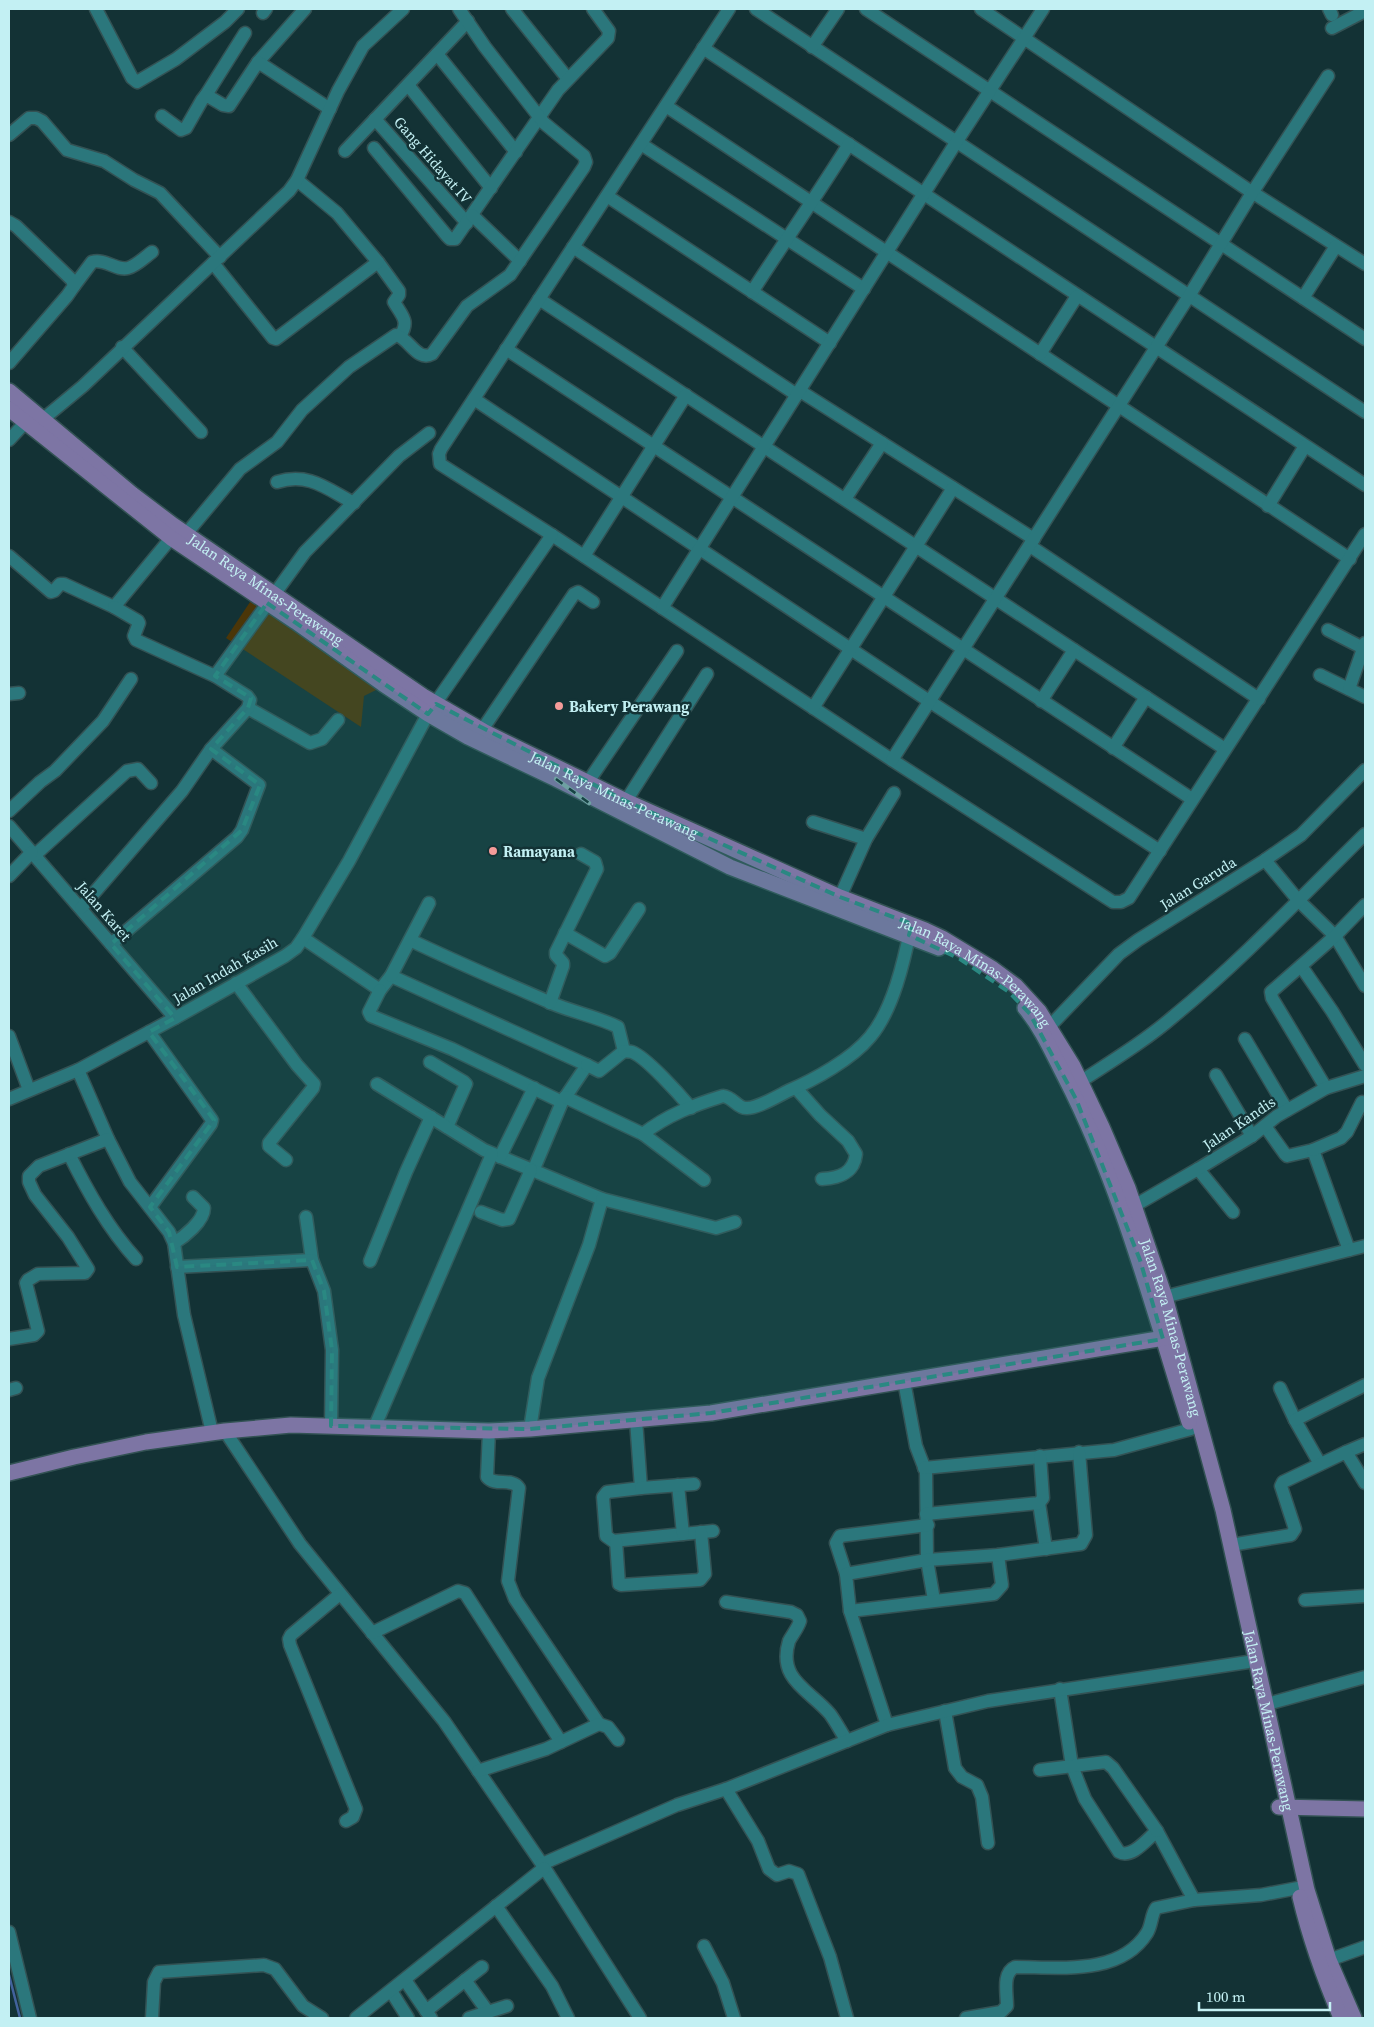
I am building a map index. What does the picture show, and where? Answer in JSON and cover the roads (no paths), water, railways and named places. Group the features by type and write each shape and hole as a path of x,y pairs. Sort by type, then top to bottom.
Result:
{"main road":[{"name":"Jalan Raya Minas-Perawang","path":"9,391 35,423"},
{"name":"Jalan Raya Minas-Perawang","path":"9,408 35,423 178,536 432,709 468,736 730,867 808,898 942,938 1000,975 1030,1000 1050,1026 1080,1082 1102,1127 1134,1206 1218,1531 1283,1807 1329,1960 1354,2018"},
{"name":"Jalan Raya Minas-Perawang","path":"432,709 482,730 626,801 911,930 982,973 1009,992 1030,1014 1076,1099 1106,1167 1140,1260 1158,1298"},
{"name":"Jalan Raya Minas-Perawang","path":"1168,1337 1210,1462 1231,1545 1267,1704 1283,1807 1308,1933 1323,1976 1342,2018"},
{"path":"9,1473 74,1457 218,1431 291,1425 530,1430 711,1414 1168,1337"},
{"path":"1283,1807 1365,1809"}],"street":[{"path":"96,9 132,78 137,82 176,59 225,22 238,9"},
{"path":"206,95 223,105 229,106 258,62 306,9"},
{"path":"9,440 22,426 35,423 83,386 122,347 289,191 297,180 330,109 363,46 403,9"},
{"path":"114,607 240,469 277,442 302,410 338,376 389,338 396,335 400,336 420,354 429,356 467,306 510,275 586,162 584,156 544,123 485,47 459,9"},
{"path":"512,9 568,79"},
{"path":"374,148 450,239 456,238 558,90 609,36 609,31 593,9"},
{"path":"729,9 441,449 438,454 439,462 892,760 1113,902 1121,902 1129,898 1365,534"},
{"path":"756,9 957,140 1365,412"},
{"path":"812,47 838,9"},
{"path":"866,9 1365,339"},
{"path":"981,9 1252,192 1365,264"},
{"path":"662,608 957,140 1043,9"},
{"path":"1331,17 1365,11"},
{"path":"346,151 468,21"},
{"path":"162,116 179,129 184,129 245,33"},
{"path":"703,48 1365,486"},
{"path":"437,54 516,152"},
{"path":"258,62 330,109"},
{"path":"892,760 1189,296 1252,192 1328,76"},
{"path":"408,85 491,188"},
{"path":"666,106 888,251 1117,406 1350,559"},
{"path":"9,134 29,118 36,118 42,121 67,150 104,161 160,194 217,260 273,338 276,339 378,262"},
{"name":"Gang Hidayat IV","path":"376,119 469,219 520,261"},
{"path":"641,144 864,289"},
{"path":"752,292 813,202 849,144"},
{"path":"297,180 337,213 378,262 399,291 399,295 394,302 406,322 400,336"},
{"path":"607,196 830,343"},
{"path":"11,228 72,280 74,286"},
{"path":"1303,298 1336,246"},
{"path":"573,247 798,393 953,488 1258,699"},
{"path":"9,363 67,296 92,262 101,261 129,268 152,252"},
{"path":"1040,354 1077,296"},
{"path":"539,299 1225,749"},
{"path":"122,347 201,432"},
{"path":"506,349 1192,799"},
{"path":"584,556 686,394"},
{"path":"474,399 850,649 1160,851"},
{"path":"214,676 305,552 399,456 428,433"},
{"path":"845,500 882,443"},
{"path":"1268,506 1305,446"},
{"path":"277,482 288,478 306,478 354,504"},
{"path":"813,708 953,488"},
{"name":"Jalan Indah Kasih","path":"9,1098 78,1070 175,1018 296,948 349,861 432,709 552,535"},
{"path":"9,556 51,592 60,584 64,584 114,607 138,621 134,636 136,640 214,676 247,696 250,700 248,708 211,749 182,791 81,908"},
{"path":"482,730 574,594 578,592 593,602"},
{"path":"1328,630 1364,646 1349,689"},
{"path":"1041,701 1074,650"},
{"path":"588,782 677,651"},
{"path":"626,801 707,674"},
{"path":"1320,675 1365,697"},
{"path":"9,811 40,782 55,771 103,721 131,679"},
{"path":"1113,748 1146,697"},
{"path":"248,708 310,743 322,739 338,720"},
{"path":"111,944 237,837 242,830 258,793 259,786 211,749"},
{"path":"9,876 127,771 138,769 151,783"},
{"name":"Jalan Garuda","path":"1050,1026 1119,954 1265,860 1301,834 1365,770"},
{"path":"840,897 866,839 894,793"},
{"path":"813,822 866,839"},
{"name":"Jalan Karet","path":"9,826 175,1018"},
{"path":"1080,1082 1136,1046 1231,967 1365,834"},
{"path":"550,1003 563,966 563,963 556,954 597,869 595,862 581,854"},
{"path":"1265,860 1298,900 1335,936 1365,986"},
{"path":"428,903 391,976 380,990 369,1012 371,1016 452,1049 534,1088 643,1134 704,1180"},
{"path":"565,933 605,956 610,953 639,909"},
{"path":"1326,1088 1271,995 1273,988 1364,909"},
{"path":"643,1134 659,1121 726,1096 740,1107 749,1108 796,1088 861,1047 880,1023 898,978 911,930"},
{"path":"303,938 380,990"},
{"path":"410,940 550,1003 618,1027 624,1051"},
{"path":"1300,966 1341,1025 1365,1064"},
{"path":"391,976 599,1071 624,1051 632,1052 665,1079 691,1108"},
{"path":"236,983 297,1065 314,1084 314,1088 269,1143 269,1146 286,1160"},
{"path":"149,1032 212,1120 150,1208"},
{"path":"9,1036 29,1090"},
{"path":"1245,1039 1287,1110"},
{"path":"430,1062 466,1084 447,1126"},
{"path":"481,1212 508,1221 563,1099 587,1065"},
{"path":"78,1070 108,1140 130,1182 169,1232 174,1243 184,1315 218,1431 300,1544 444,1721 543,1866 640,2018"},
{"path":"1216,1074 1252,1136"},
{"name":"Jalan Kandis","path":"1134,1206 1252,1136 1287,1110 1326,1088 1365,1076"},
{"path":"378,1084 447,1126 454,1133 496,1155 602,1199 716,1228 735,1222"},
{"path":"376,1426 496,1155 534,1088"},
{"path":"796,1088 848,1142 856,1154 850,1171 840,1177 822,1179"},
{"path":"1266,1126 1287,1156 1313,1150 1341,1138 1347,1132 1362,1102"},
{"path":"370,1261 406,1172 431,1118"},
{"path":"9,1339 34,1335 38,1331 26,1283 28,1280 38,1274 85,1273 88,1269 68,1237 35,1196 29,1182 29,1176 39,1166 108,1140"},
{"path":"1313,1150 1349,1250"},
{"path":"69,1154 90,1196 136,1259"},
{"path":"1198,1169 1233,1212"},
{"path":"174,1243 186,1235 204,1213 204,1208 193,1196"},
{"path":"530,1430 538,1378 589,1245 602,1199"},
{"path":"306,1217 312,1260 324,1291 332,1350 331,1426"},
{"path":"1158,1298 1365,1246"},
{"path":"177,1267 312,1260"},
{"path":"904,1381 916,1446 927,1482 927,1560 934,1600"},
{"path":"1295,1420 1365,1385"},
{"path":"1280,1388 1295,1420 1320,1464"},
{"path":"636,1420 641,1488"},
{"path":"924,1468 1114,1450 1191,1429"},
{"path":"489,1430 487,1477 494,1482 513,1483 519,1488 508,1581 515,1599 599,1724 608,1727 618,1740"},
{"path":"1231,1545 1291,1535 1296,1529 1281,1486 1282,1482 1365,1444"},
{"path":"846,1574 927,1560 998,1555 1081,1544 1086,1535 1079,1452"},
{"path":"1346,1452 1365,1483"},
{"path":"887,1725 850,1611 846,1574 836,1543 840,1536 927,1519 1038,1503 1044,1498 1040,1456"},
{"path":"616,1541 619,1584 700,1580 705,1574 707,1531 616,1541 609,1540 606,1536 603,1498 607,1492 694,1484"},
{"path":"678,1485 683,1534"},
{"path":"1038,1503 1046,1549"},
{"path":"850,1611 934,1600 988,1596 998,1592 1002,1585 998,1555"},
{"path":"372,1633 458,1591 465,1593 561,1742"},
{"path":"340,1594 289,1639 356,1809 353,1817 346,1821"},
{"path":"1305,1600 1365,1596"},
{"path":"726,1602 791,1612 797,1615 800,1621 790,1640 787,1659 788,1671 798,1685 830,1715 847,1741"},
{"path":"358,2018 543,1866 677,1805 726,1789 887,1725 988,1701 1248,1662"},
{"path":"1267,1704 1365,1677"},
{"path":"1060,1689 1072,1766 1085,1799 1119,1852 1124,1855 1130,1854 1157,1831"},
{"path":"945,1711 955,1768 962,1777 977,1785 982,1797 988,1843"},
{"path":"478,1771 546,1749 599,1724"},
{"path":"1040,1770 1101,1761 1110,1765 1157,1831 1194,1900"},
{"path":"726,1789 758,1841 769,1869 777,1875 790,1871 798,1874 830,1957 847,2018"},
{"path":"966,2018 983,2017 1002,2012 1007,2006 1007,1974 1010,1970 1016,1968 1080,1967 1113,1961 1131,1951 1148,1933 1156,1908 1194,1900 1261,1895 1298,1888"},
{"path":"496,1906 552,1986 568,2018"},
{"path":"9,1932 30,2018"},
{"path":"704,1946 723,1983 734,2018"},
{"path":"1329,1960 1365,1947"},
{"path":"152,2018 154,1982 160,1972 264,1965 276,1969 303,2006 322,2018"},
{"path":"405,1980 429,2015 465,1980 482,1967"},
{"path":"465,1980 488,2012"},
{"path":"391,1991 408,2018"},
{"path":"469,2018 507,2006"}],"waterway":[{"path":"9,1975 20,2018"}],"railway":[{"path":"556,779 589,803"}],"place":[{"name":"Bakery Perawang","path":"559,706"},
{"name":"Ramayana","path":"493,851"}]}
